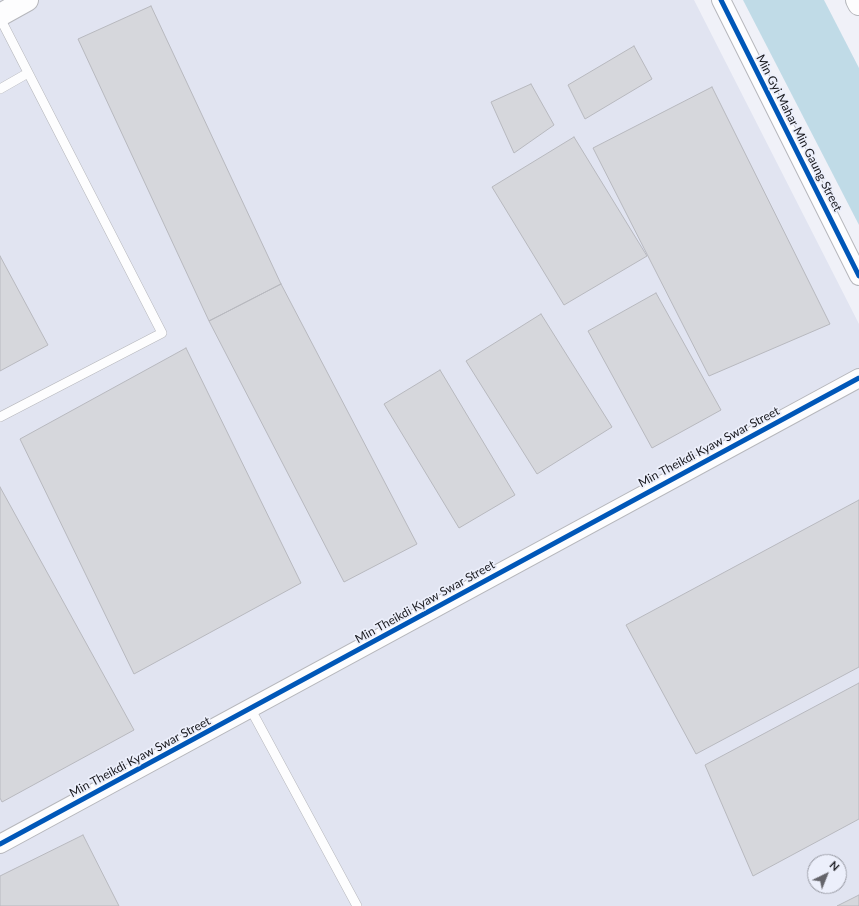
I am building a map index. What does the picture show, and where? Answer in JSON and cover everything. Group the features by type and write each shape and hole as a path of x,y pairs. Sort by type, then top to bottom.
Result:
{"street":[{"path":"0,16 27,0"},
{"name":"Min Gyi Mahar Min Gaung Street","path":"720,0 859,276"},
{"path":"857,0 859,4"},
{"name":"Min Theikdi Kyaw Swar Street","path":"0,844 859,378"}],"lane":[{"path":"0,16 162,333 0,417"},
{"path":"0,89 28,73"},
{"path":"250,708 357,906"}],"shaded area":[{"path":"0,0 694,0 859,324 859,906 0,906"}],"water":[{"path":"743,0 824,0 859,68 859,225"}],"building":[{"path":"151,6 281,284 209,321 78,39"},
{"path":"634,46 652,79 585,119 568,85"},
{"path":"531,84 554,125 514,153 491,102"},
{"path":"712,87 830,324 709,376 593,148"},
{"path":"574,137 647,256 564,305 492,187"},
{"path":"0,256 48,345 0,371"},
{"path":"281,284 417,544 344,582 209,321"},
{"path":"656,293 721,410 652,448 588,331"},
{"path":"541,314 612,427 537,474 466,361"},
{"path":"186,348 301,583 134,674 20,439"},
{"path":"440,370 515,495 459,528 384,404"},
{"path":"0,487 134,730 2,802 0,798"},
{"path":"859,500 859,667 696,754 626,625"},
{"path":"859,683 859,819 753,876 705,765"},
{"path":"83,835 119,906 0,906 0,876"},
{"path":"859,895 859,906 837,906"}],"cycle path":[{"path":"721,0 859,276"},
{"path":"0,844 859,378"}]}
